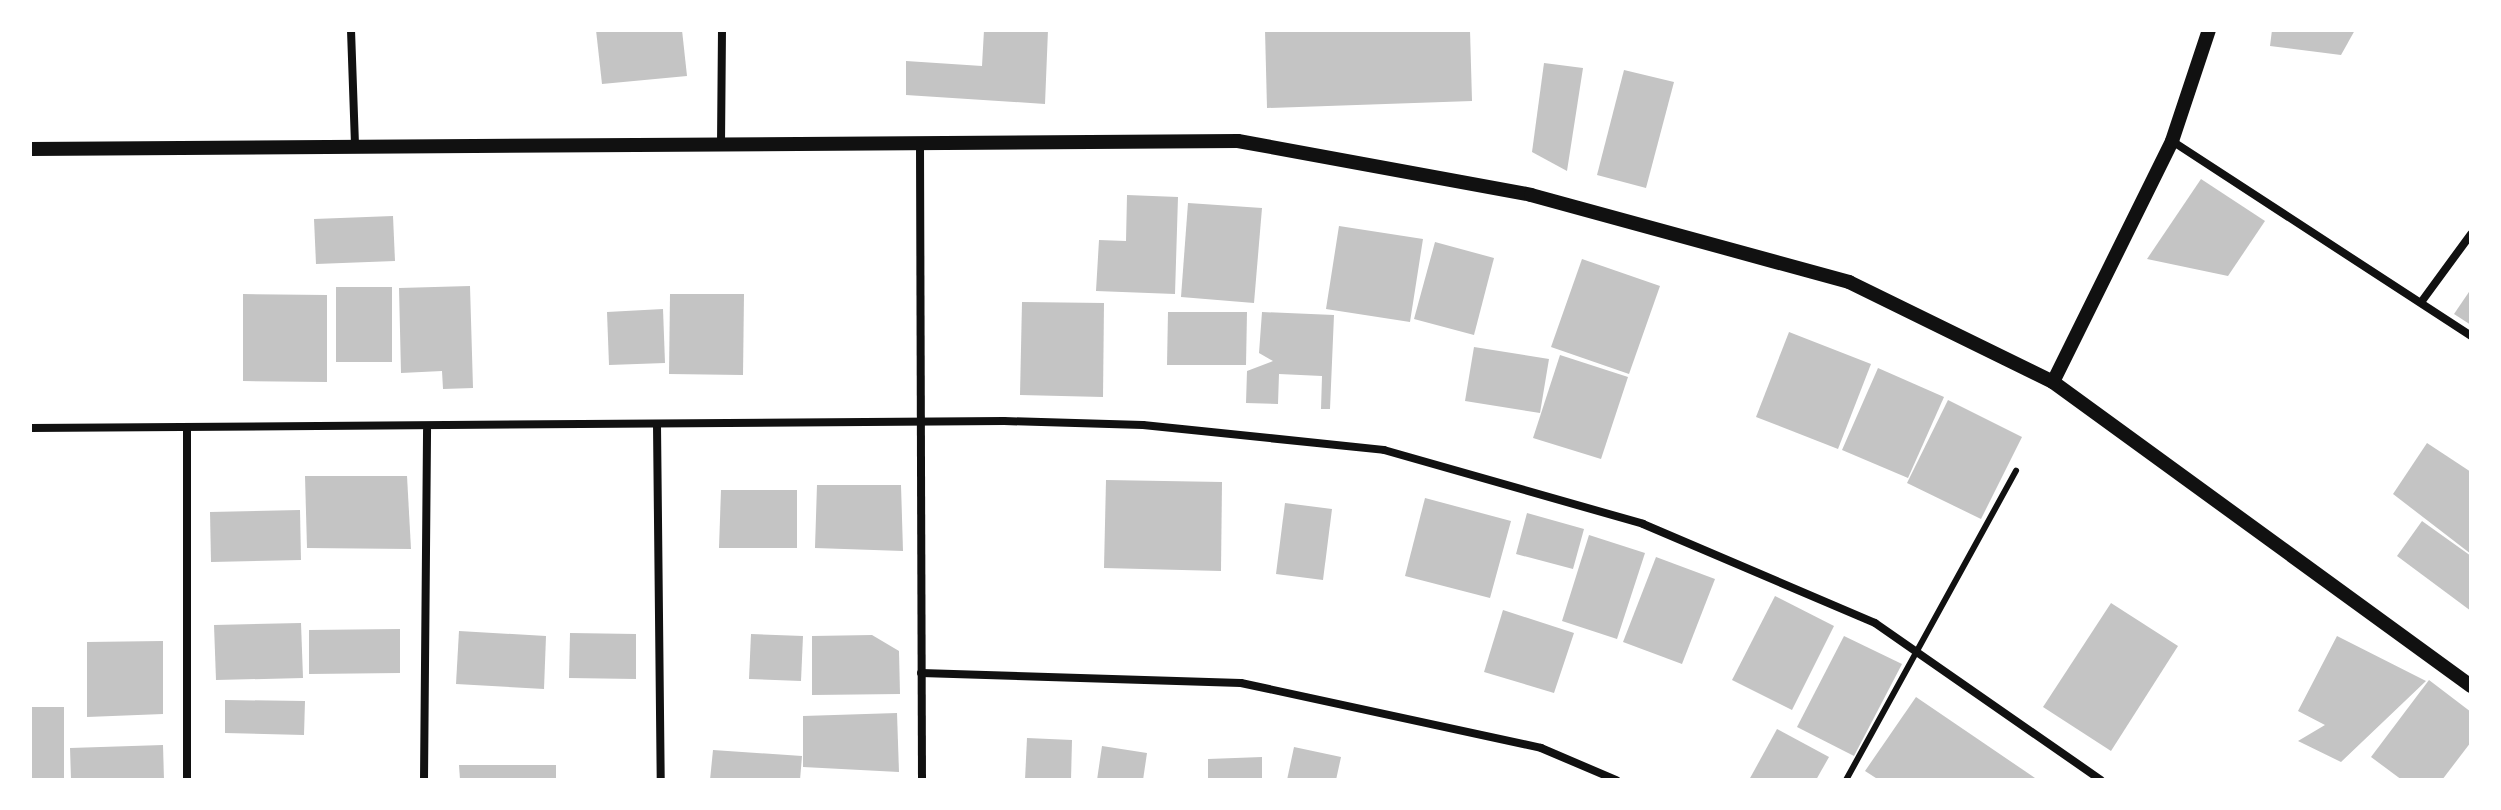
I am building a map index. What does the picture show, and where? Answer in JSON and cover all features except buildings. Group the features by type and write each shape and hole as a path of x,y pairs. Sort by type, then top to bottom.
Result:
{"street":[{"path":"351,30 355,145"},
{"path":"721,144 722,30"},
{"path":"2053,382 2172,141 2209,30"},
{"path":"30,149 1238,141 1531,195 1849,282 2053,382 2471,686"},
{"path":"2172,141 2422,301 2471,336"},
{"path":"920,145 922,780"},
{"path":"2422,301 2471,234"},
{"path":"30,428 427,430 923,421 1143,425 1384,450 1643,524 1875,623 2101,780"},
{"path":"657,425 661,780"},
{"path":"187,427 187,780"},
{"path":"424,780 427,430"},
{"path":"921,673 1241,683 1541,748 1616,780"}],"lane":[{"path":"1846,780 2016,471"}]}
